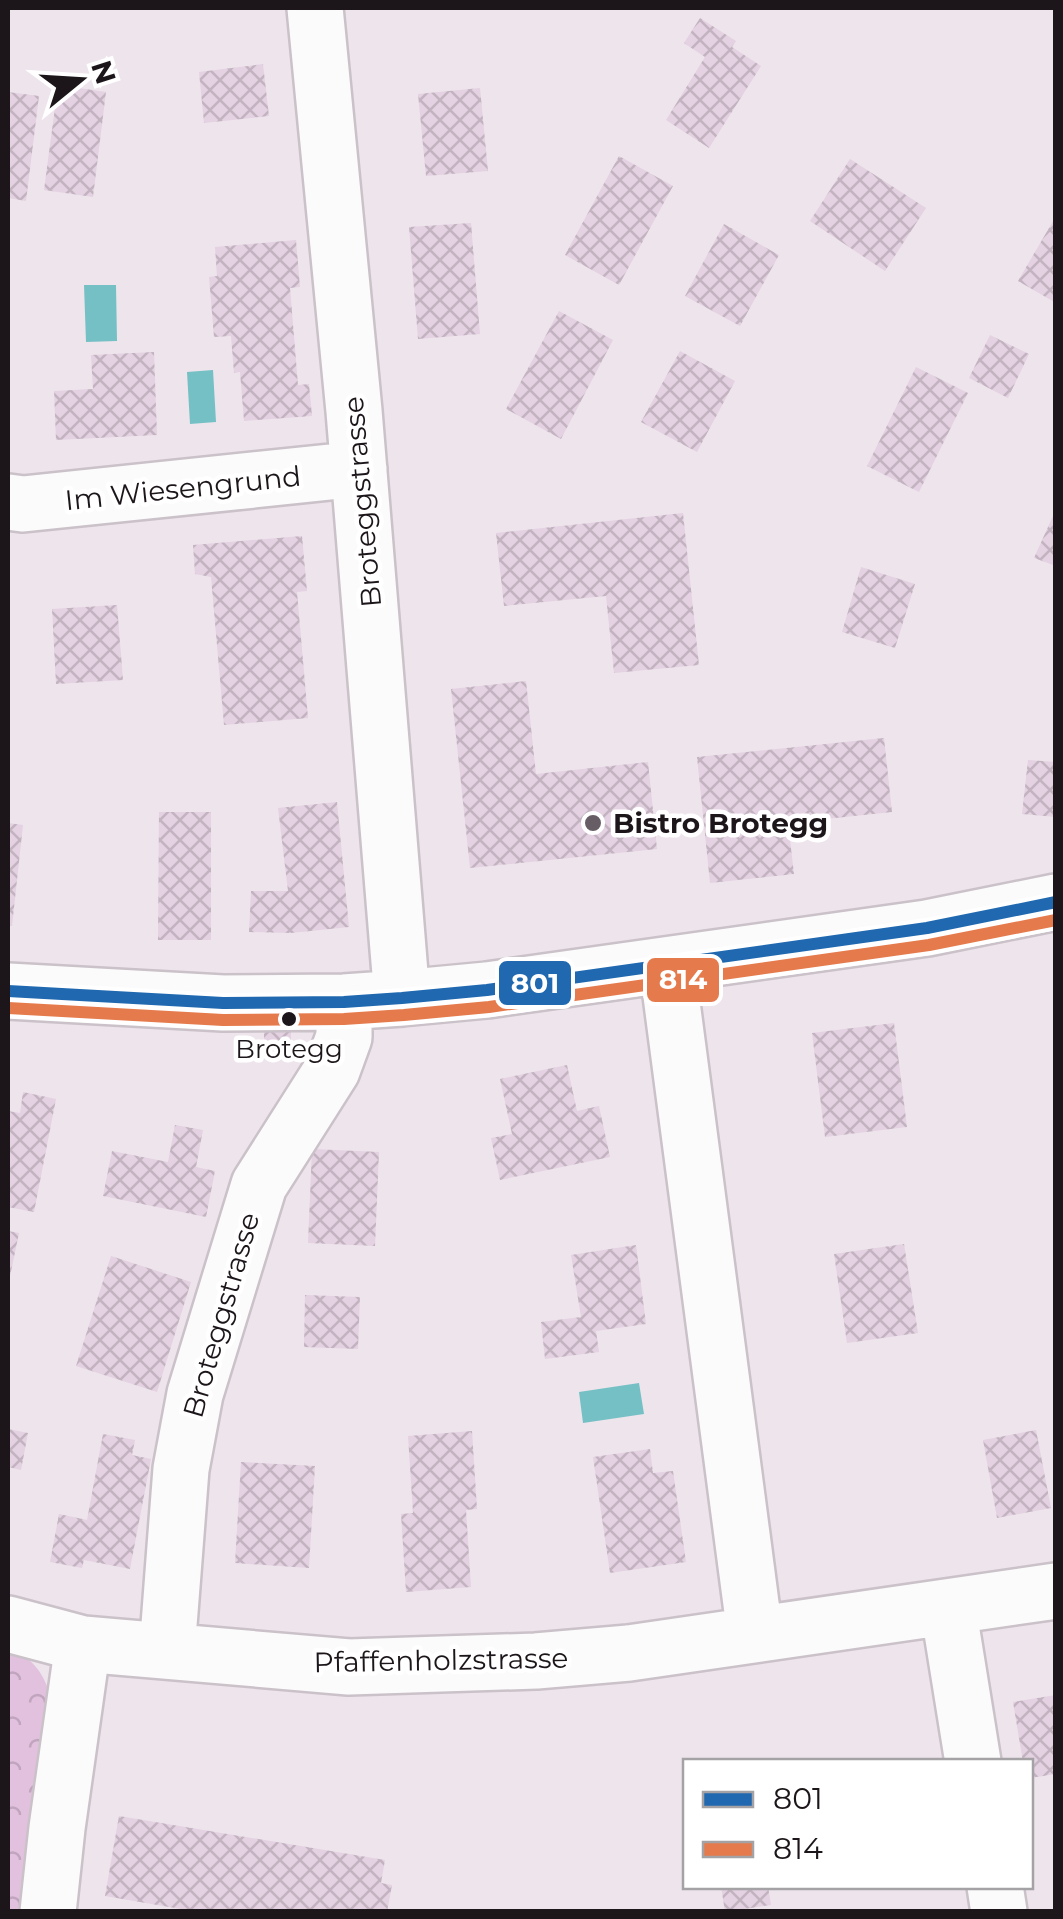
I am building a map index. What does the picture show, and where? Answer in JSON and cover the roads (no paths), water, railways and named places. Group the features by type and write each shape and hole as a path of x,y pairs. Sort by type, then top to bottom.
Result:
{"street":[{"name":"Broteggstrasse","path":"316,8 402,998"},
{"name":"Im Wiesengrund","path":"8,502 23,504 359,469"},
{"path":"8,991 223,1003 402,998 488,990 927,928 1056,902"},
{"path":"667,965 756,1634"},
{"name":"Broteggstrasse","path":"166,1651 181,1469 195,1394 259,1184 332,1070 344,1038 344,1002"},
{"name":"Pfaffenholzstrasse","path":"8,1624 83,1644 350,1668 629,1653 1056,1591"},
{"path":"948,1607 973,1759"},
{"path":"48,1912 83,1644"}],"water":[{"path":"84,285 116,285 117,341 86,342"},
{"path":"213,370 216,422 190,424 187,372"},
{"path":"639,1383 644,1414 583,1423 579,1392"}],"place":[{"name":"Bistro Brotegg","path":"593,823"},
{"name":"Brotegg","path":"289,1019"}]}
